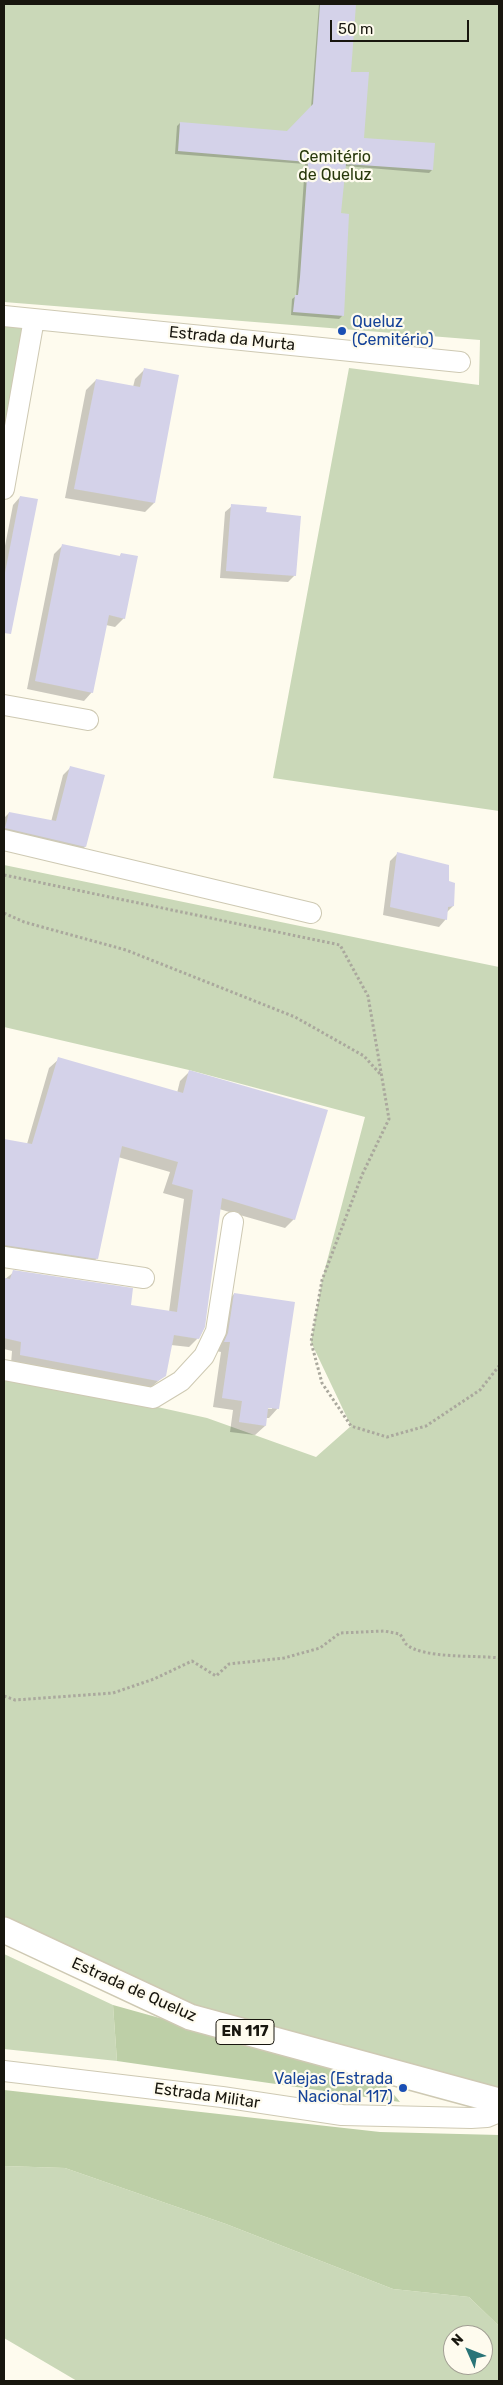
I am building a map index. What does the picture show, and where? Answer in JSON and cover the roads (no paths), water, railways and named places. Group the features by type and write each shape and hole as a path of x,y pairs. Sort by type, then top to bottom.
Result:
{"main road":[{"name":"Estrada de Queluz","path":"4,1930 190,2017 499,2101"}],"street":[{"name":"Estrada da Murta","path":"4,316 460,362"},
{"path":"4,489 34,319"},
{"path":"4,705 88,720"},
{"path":"4,840 311,913"},
{"path":"4,1370 152,1398 181,1381 204,1356 216,1331 233,1222"},
{"path":"4,1257 144,1278"},
{"name":"Estrada Militar","path":"4,2071 222,2097 342,2116 471,2118 487,2117 499,2112"}],"place":[{"name":"Queluz (Cemitério)","path":"342,331"},
{"name":"Valejas (Estrada Nacional 117)","path":"403,2088"}],"park label":[{"name":"Cemitério de Queluz","path":"335,166"}]}
